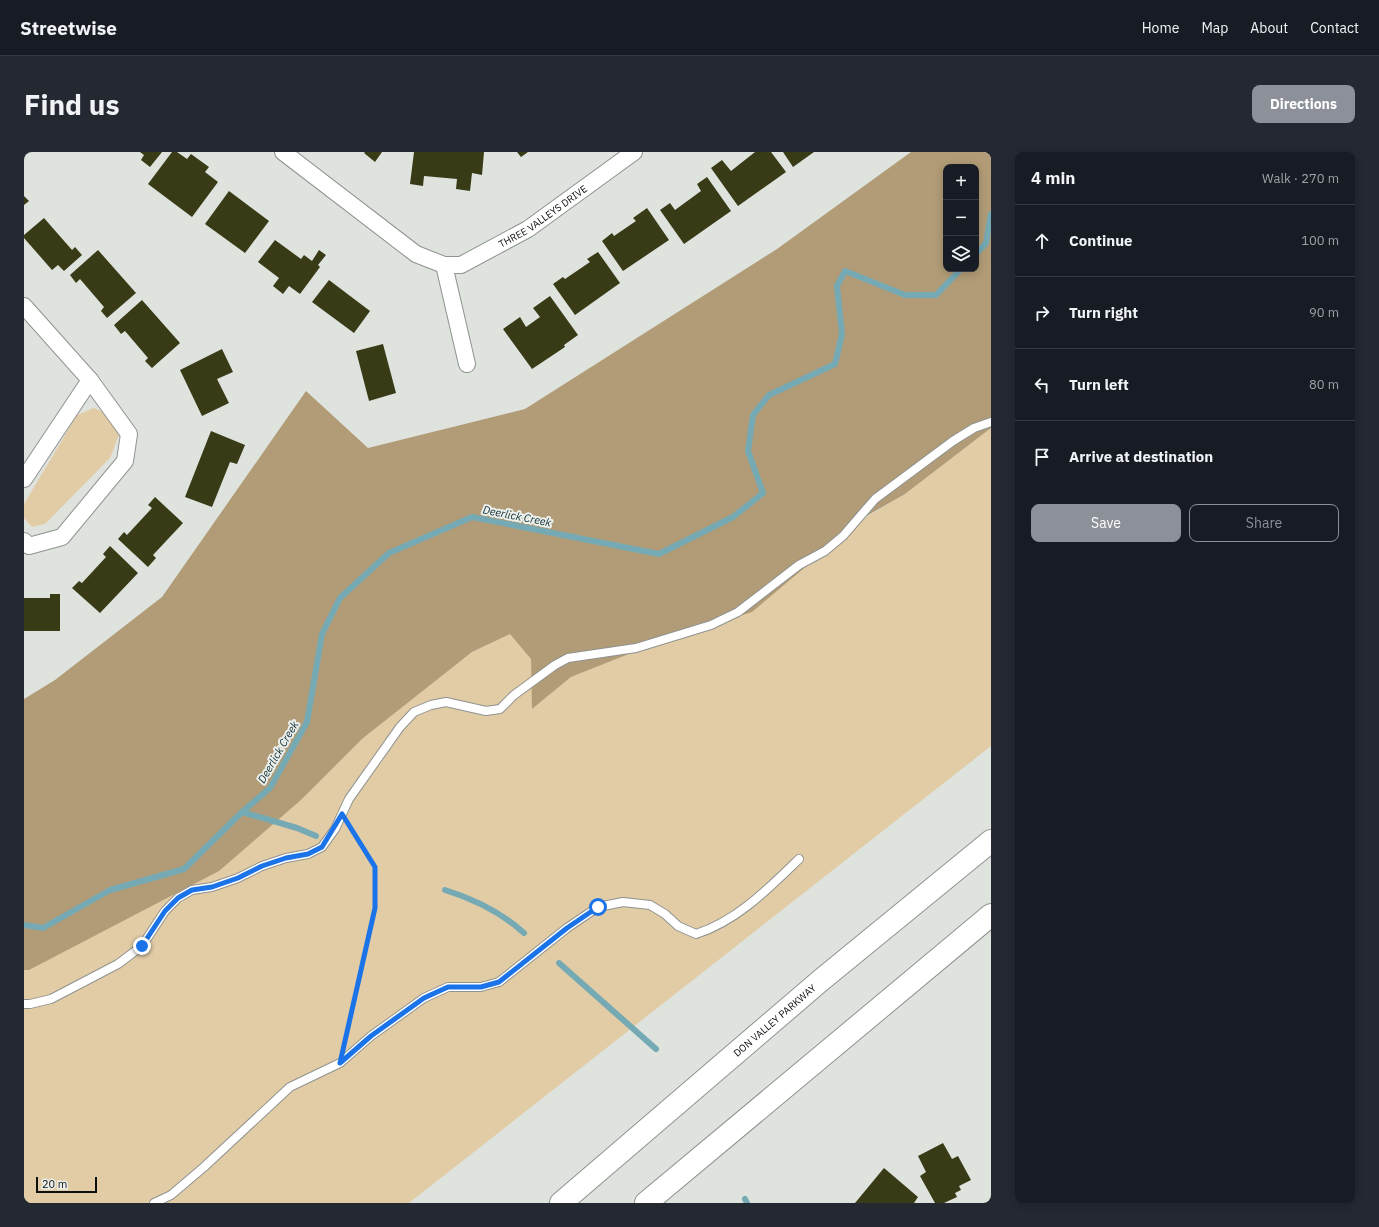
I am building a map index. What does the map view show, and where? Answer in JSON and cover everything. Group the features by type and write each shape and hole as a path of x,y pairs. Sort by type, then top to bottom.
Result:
{"highway":[{"name":"DON VALLEY PARKWAY","path":"560,1203 814,986 991,841"},
{"path":"646,1203 991,916"}],"street":[{"name":"THREE VALLEYS DRIVE","path":"283,152 416,254 444,265 461,265 528,229 634,152"},
{"path":"444,265 467,364"},
{"path":"24,306 90,380 129,434 125,461 62,536 29,546 24,541"},
{"path":"24,479 90,380"}],"lane":[{"path":"24,1004 51,999 118,964 142,946 165,911 178,898 192,890 212,887 238,878 262,866 286,858 308,854 322,847 342,814 349,799 367,772 414,712 431,704 446,702 486,711 500,709 514,695 555,664 568,658 636,648 711,625 738,612 799,565 825,551 842,536 875,499 954,441 974,428 991,422"},
{"path":"154,1203 171,1195 204,1168 290,1087 340,1063 371,1036 424,998 448,987 481,987 499,982 567,928 598,907 623,902 650,905 665,914 678,926 696,934 710,929 739,912 772,886 799,859"}],"path":[{"path":"340,1063 375,908 375,867 342,814"}],"shaded area":[{"path":"911,152 991,152 991,428 905,494 865,517 752,612 654,644 571,677 532,709 531,659 510,634 472,652 362,739 302,799 219,871 29,970 24,970 24,699 55,680 162,597 306,391 368,448 525,409 777,249"},
{"path":"94,408 105,413 119,435 110,458 45,524 32,527 24,518 24,504 77,415"},
{"path":"991,428 991,746 409,1203 24,1203 24,970 29,970 302,799 362,739 472,652 487,645 507,629 537,650 532,709 571,677 654,644 905,494"}],"building":[{"path":"140,152 162,152 150,167 141,160 144,155"},
{"path":"172,152 177,152 187,159 191,154 209,167 205,172 218,182 192,217 148,184"},
{"path":"382,152 375,162 364,153"},
{"path":"414,152 484,152 482,175 472,173 470,191 456,189 457,179 424,176 423,186 410,184"},
{"path":"517,152 528,152 521,157"},
{"path":"755,152 771,152 786,172 738,206 711,168 722,160 731,171"},
{"path":"783,152 814,152 793,167"},
{"path":"707,177 731,211 684,244 660,210 670,203 675,210 701,191 697,184"},
{"path":"229,191 269,221 245,253 205,224"},
{"path":"24,196 29,201 24,205"},
{"path":"647,208 669,240 623,271 602,241 612,233 614,236 636,221 633,218"},
{"path":"44,218 72,250 75,247 82,255 64,271 58,265 52,270 24,238 24,235"},
{"path":"275,240 301,259 304,255 312,261 319,250 326,255 318,265 320,267 300,294 289,286 283,294 273,286 279,278 258,262"},
{"path":"98,250 136,293 107,318 101,311 104,307 80,279 76,283 70,275"},
{"path":"598,252 620,283 575,315 553,284 563,277 565,279 590,262 587,259"},
{"path":"329,280 370,311 354,333 312,302"},
{"path":"550,296 578,335 564,345 565,347 532,369 503,329 520,317 526,327 540,317 533,308"},
{"path":"142,300 180,343 152,368 145,361 148,358 125,331 121,334 114,325"},
{"path":"383,344 396,393 369,401 356,351"},
{"path":"222,349 233,372 217,379 229,403 202,416 180,370"},
{"path":"211,431 245,445 237,464 230,462 212,507 185,497"},
{"path":"155,497 183,523 153,555 156,558 148,567 118,539 124,532 127,535 152,508 148,505"},
{"path":"110,546 138,573 100,613 72,588 79,581 82,583 106,557 103,554"},
{"path":"50,594 60,594 60,631 24,631 24,598 50,598"},
{"path":"943,1143 952,1159 958,1156 971,1180 959,1186 961,1190 955,1193 957,1197 944,1203 935,1203 920,1176 926,1172 918,1156"},
{"path":"884,1168 918,1197 914,1203 855,1203"}],"waterway":[{"name":"Deerlick Creek","path":"979,251 986,243 991,214"},
{"name":"Deerlick Creek","path":"24,925 43,928 110,890 184,869 242,812 270,788 307,722 322,634 340,598 389,553 472,517 659,554 733,517 763,493 748,451 753,415 769,395 835,364 842,334 837,286 845,271 905,295 936,295 958,272"},
{"path":"242,812 297,828 316,836"},
{"path":"445,890 487,907 524,933"},
{"path":"559,963 656,1049"},
{"path":"745,1199 747,1203"}],"route":[{"path":"142,946 153,932 165,911 178,898 192,890 212,887 238,878 262,866 286,858 308,854 322,847 335,829 342,814 375,867 375,908 340,1063 371,1036 424,998 448,987 481,987 499,982 567,928 598,907"}]}
